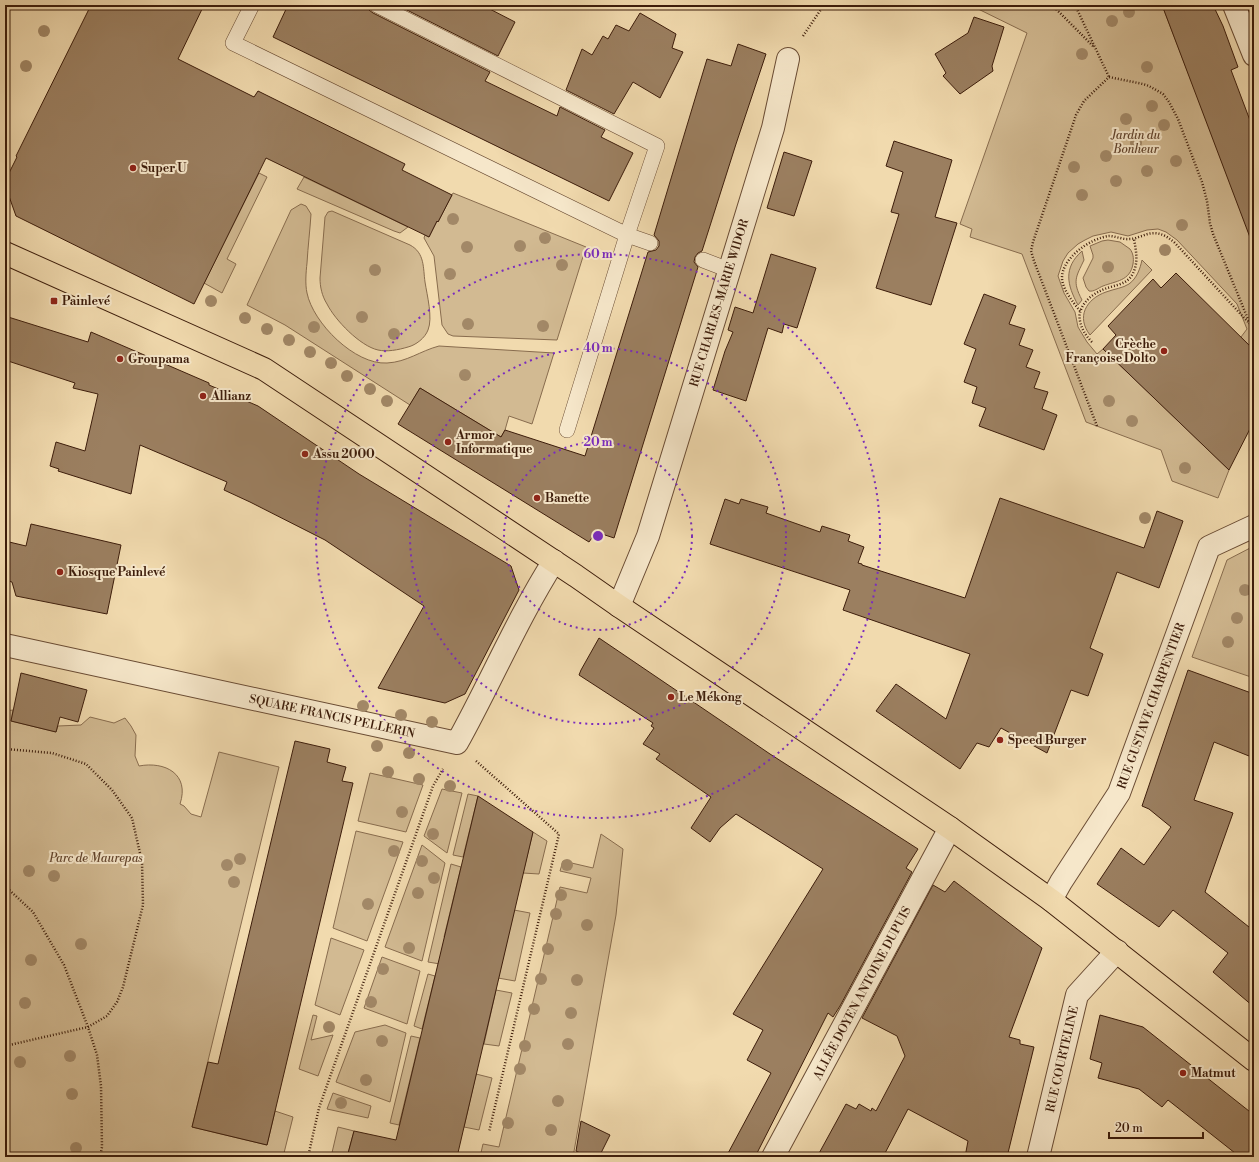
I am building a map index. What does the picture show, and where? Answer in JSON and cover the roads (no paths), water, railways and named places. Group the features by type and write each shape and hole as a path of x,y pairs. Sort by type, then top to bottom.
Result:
{"main road":[{"path":"5,253 264,369 554,561 950,828 1051,900 1254,1060"}],"street":[{"path":"1234,5 1254,55"},
{"name":"RUE CHARLES-MARIE WIDOR","path":"619,606 648,536 773,128 788,59"},
{"name":"RUE GUSTAVE CHARPENTIER","path":"1051,900 1061,882 1119,793 1209,547 1254,526"},
{"name":"SQUARE FRANCIS PELLERIN","path":"5,645 457,743 539,584 554,561"},
{"name":"ALLÉE DOYEN ANTOINE DUPUIS","path":"773,1157 950,828"},
{"name":"RUE COURTELINE","path":"1038,1157 1077,995 1117,951"}],"lane":[{"path":"252,5 233,43 627,235 650,243"},
{"path":"377,5 657,146 627,235 567,430"},
{"path":"703,260 729,270"}],"place":[{"name":"Super U","path":"133,168"},
{"name":"Painlevé","path":"54,301"},
{"name":"Crèche Françoise Dolto","path":"1164,351"},
{"name":"Groupama","path":"120,359"},
{"name":"Allianz","path":"203,396"},
{"name":"Armor Informatique","path":"448,442"},
{"name":"Assu 2000","path":"305,454"},
{"name":"Banette","path":"537,498"},
{"name":"Kiosque Painlevé","path":"60,572"},
{"name":"Le Mékong","path":"671,697"},
{"name":"Speed Burger","path":"1000,740"},
{"name":"Matmut","path":"1183,1073"}],"park label":[{"name":"Jardin du Bonheur","path":"1136,142"},
{"name":"Parc de Maurepas","path":"96,858"}]}
